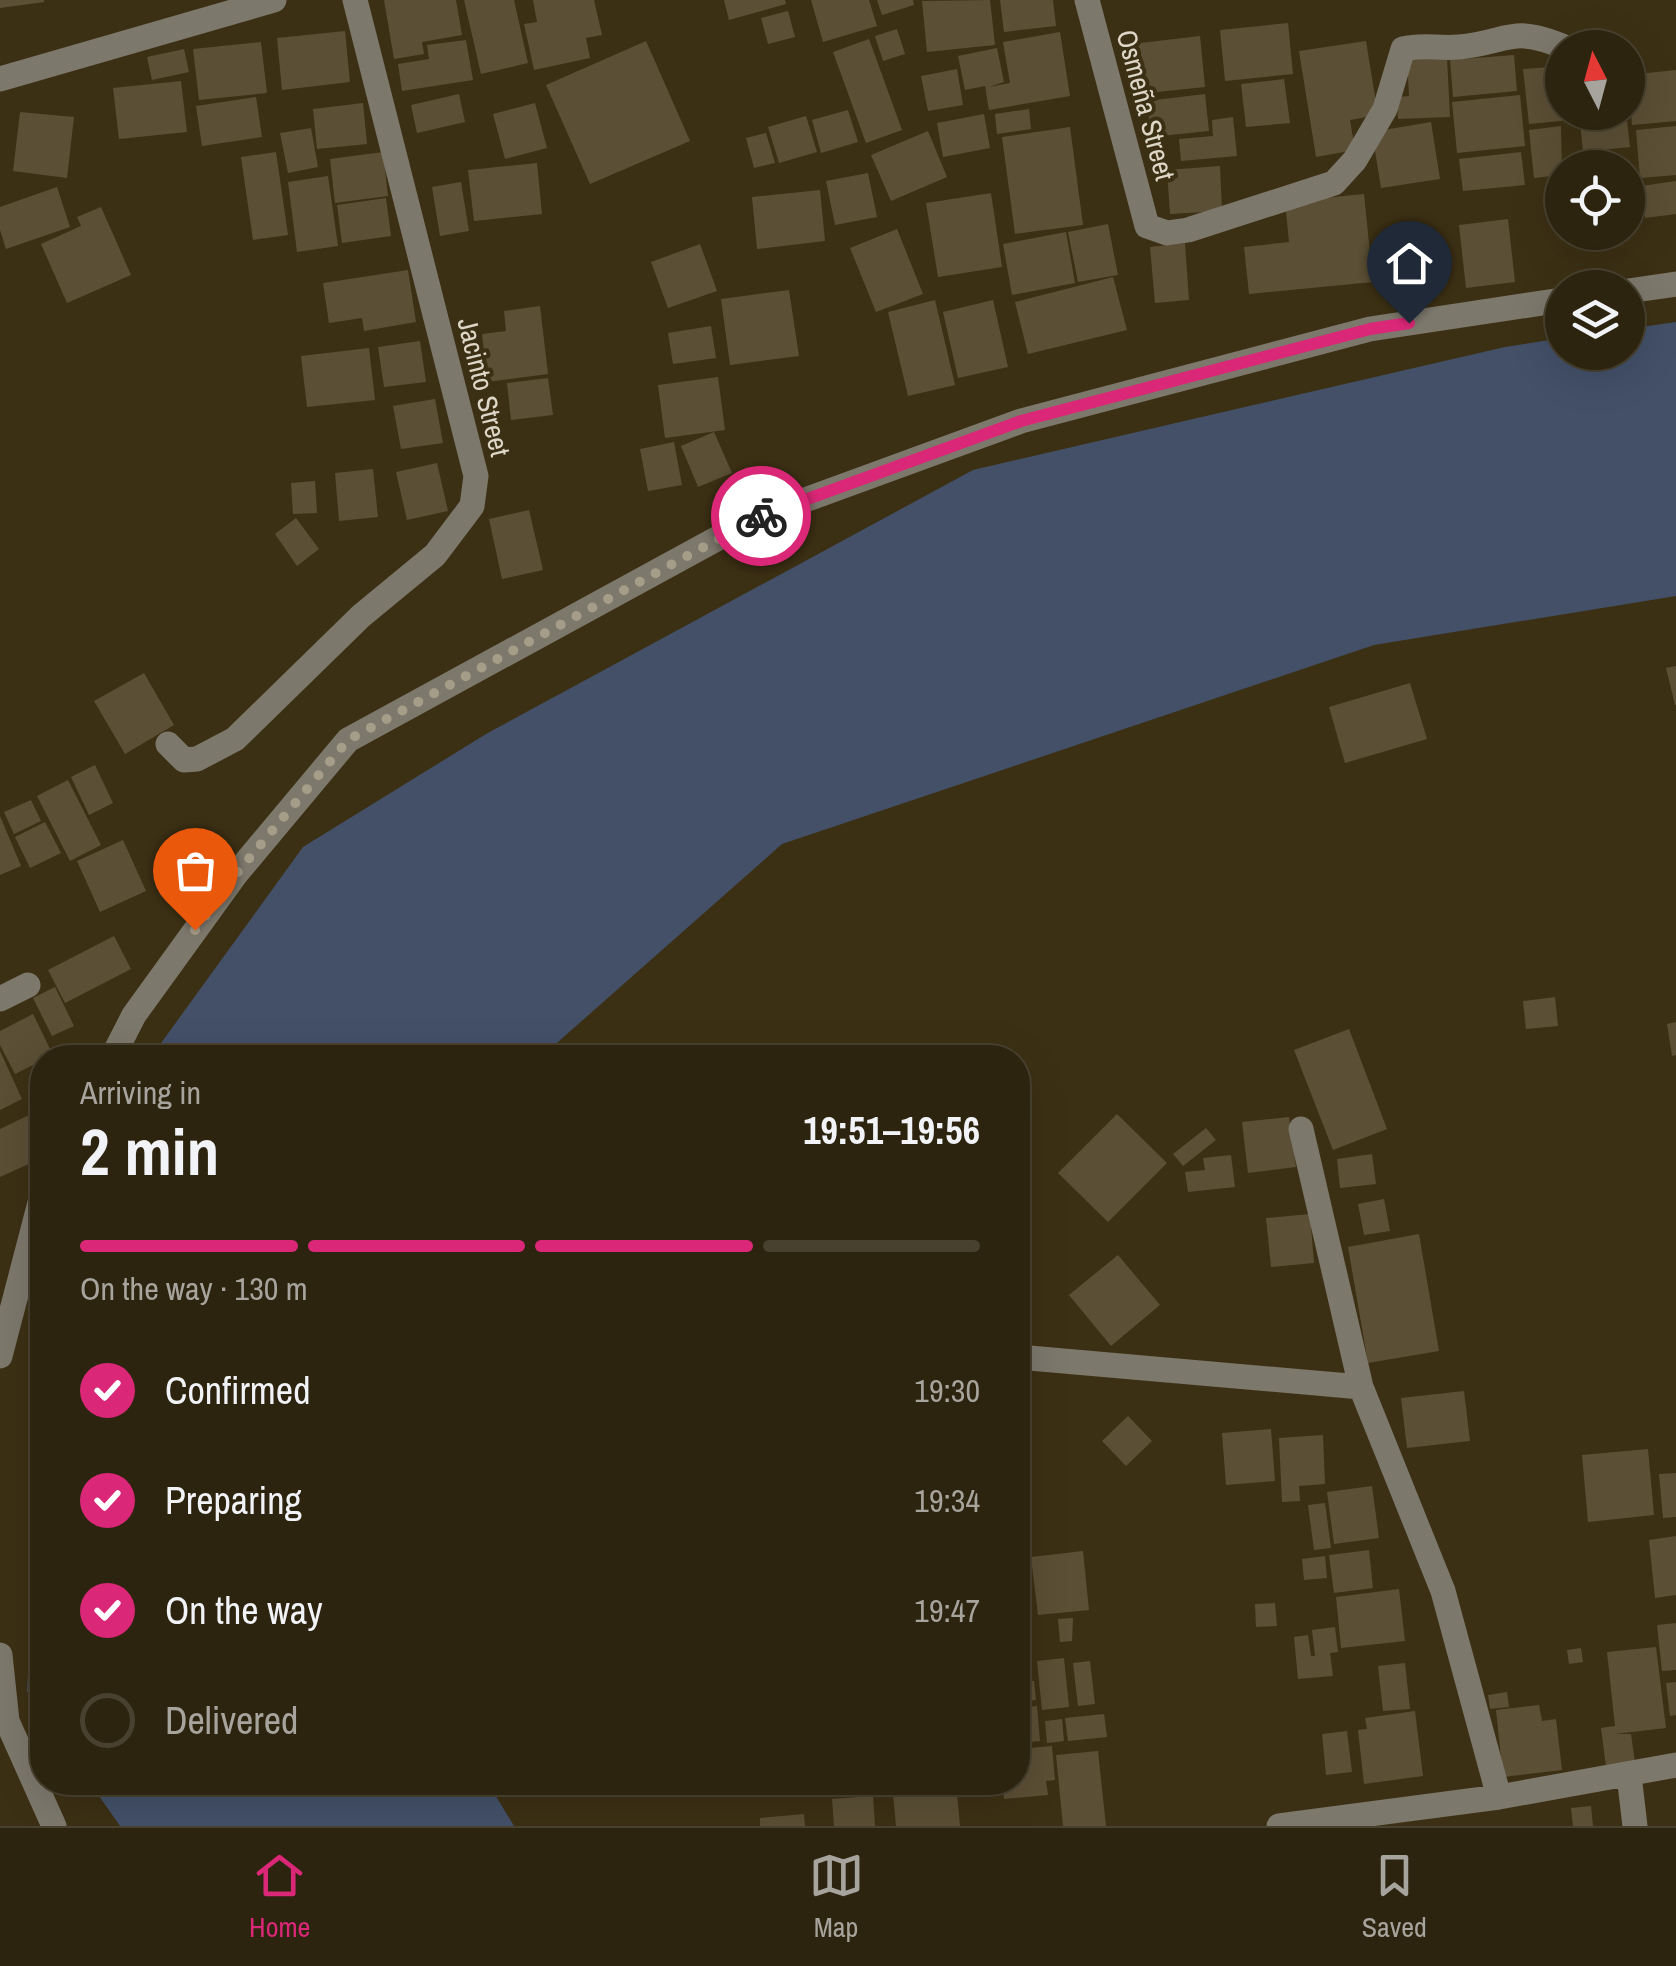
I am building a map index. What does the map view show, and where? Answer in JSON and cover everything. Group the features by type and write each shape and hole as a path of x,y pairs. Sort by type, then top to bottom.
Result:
{"street":[{"path":"0,79 274,0"},
{"name":"Jacinto Street","path":"168,744 184,760 197,759 235,739 361,616 435,555 472,506 476,476 355,0"},
{"name":"Osmeña Street","path":"1086,0 1147,226 1167,233 1188,230 1334,182 1356,160 1385,109 1403,50 1419,45 1459,47 1510,34 1534,34 1545,39"},
{"path":"1645,289 1676,284"},
{"path":"119,1045 134,1015 236,874 348,740 752,519 1040,416 1370,329 1545,303"},
{"path":"0,1000 28,985"},
{"path":"1301,1129 1361,1387 1444,1591 1499,1798"},
{"path":"0,1356 30,1241"},
{"path":"1030,1358 1361,1387"},
{"path":"0,1655 7,1720 30,1772"},
{"path":"1279,1826 1499,1798 1676,1765"},
{"path":"1629,1775 1636,1826"},
{"path":"40,1795 54,1826"}],"water":[{"path":"1676,322 1676,596 1374,645 782,844 555,1045 160,1045 303,847 486,734 973,470 1545,341 1545,370 1645,370 1645,327"},
{"path":"30,1646 30,1695 27,1691"},
{"path":"98,1795 495,1795 514,1826 120,1826"}],"building":[{"path":"0,0 44,0 44,2 0,8"},
{"path":"384,0 456,0 462,35 422,42 424,54 394,59"},
{"path":"464,0 514,0 528,63 481,74"},
{"path":"533,0 594,0 602,35 586,38 590,58 534,70 524,24 537,22"},
{"path":"724,0 785,0 786,4 729,20"},
{"path":"811,0 869,0 877,26 823,42"},
{"path":"877,0 913,0 914,5 882,15"},
{"path":"990,0 995,45 927,52 922,1"},
{"path":"1000,0 1053,0 1056,26 1004,32"},
{"path":"788,11 795,37 768,44 761,18"},
{"path":"1288,23 1293,74 1225,81 1220,30"},
{"path":"897,29 905,54 883,61 875,36"},
{"path":"345,31 350,82 282,90 277,38"},
{"path":"1060,32 1070,96 989,110 985,86 965,90 958,56 997,48 1004,82 989,87 1010,83 1003,42"},
{"path":"1200,36 1205,87 1137,94 1132,44"},
{"path":"869,39 902,130 866,143 833,52"},
{"path":"466,40 473,80 402,91 398,64 429,59 427,45"},
{"path":"646,41 690,141 590,184 546,85"},
{"path":"1366,41 1378,115 1350,120 1355,150 1316,157 1299,51"},
{"path":"261,42 267,93 199,100 193,49"},
{"path":"184,49 189,72 152,80 147,57"},
{"path":"1514,55 1517,91 1453,97 1450,60"},
{"path":"1447,57 1450,117 1398,119 1397,97 1409,96 1407,59"},
{"path":"1545,67 1545,122 1529,124 1523,69"},
{"path":"957,69 963,105 928,111 921,76"},
{"path":"1676,70 1676,121 1645,124 1645,73"},
{"path":"1284,79 1290,123 1246,127 1241,84"},
{"path":"181,81 187,132 119,139 113,88"},
{"path":"459,94 465,122 417,133 411,105"},
{"path":"1205,94 1209,131 1151,137 1147,101"},
{"path":"1520,95 1525,146 1457,153 1452,102"},
{"path":"256,97 262,137 202,146 196,106"},
{"path":"363,103 367,144 317,149 313,109"},
{"path":"535,103 547,148 505,159 493,114"},
{"path":"1029,109 1031,129 997,134 995,114"},
{"path":"848,110 858,142 821,153 812,120"},
{"path":"20,112 74,117 67,178 13,171"},
{"path":"984,114 990,148 943,157 937,123"},
{"path":"806,116 817,152 779,163 768,127"},
{"path":"1233,117 1237,156 1181,161 1179,139 1213,136 1212,120"},
{"path":"1431,122 1440,179 1381,188 1372,132"},
{"path":"1676,126 1676,175 1645,178 1645,150 1638,150 1636,130"},
{"path":"1070,127 1083,225 1015,234 1002,137"},
{"path":"311,128 318,167 288,173 280,133"},
{"path":"1529,130 1561,130 1561,150 1545,150 1545,177 1534,178"},
{"path":"1581,130 1628,130 1630,147 1583,150"},
{"path":"928,131 947,177 891,201 871,155"},
{"path":"766,133 775,163 754,168 746,138"},
{"path":"276,152 288,235 253,240 241,157"},
{"path":"383,152 388,196 335,203 330,159"},
{"path":"1521,152 1525,185 1463,191 1459,159"},
{"path":"537,163 542,214 474,221 468,170"},
{"path":"1220,166 1222,211 1170,214 1167,170"},
{"path":"868,173 877,217 835,225 826,181"},
{"path":"328,176 338,246 297,252 288,182"},
{"path":"1676,181 1676,214 1645,218 1645,185"},
{"path":"461,182 469,231 440,236 432,187"},
{"path":"57,187 70,227 6,249 0,230 0,207"},
{"path":"820,190 825,241 757,249 752,197"},
{"path":"991,193 1002,267 938,277 926,203"},
{"path":"1364,194 1373,282 1249,294 1244,247 1289,242 1285,202"},
{"path":"386,198 391,236 342,243 337,205"},
{"path":"101,207 131,275 67,303 41,244 81,226 77,217"},
{"path":"1508,219 1515,282 1466,288 1459,225"},
{"path":"1108,224 1118,275 1078,282 1068,232"},
{"path":"897,229 923,294 876,312 850,248"},
{"path":"1066,232 1075,283 1012,295 1003,244"},
{"path":"1185,243 1189,300 1155,303 1150,247"},
{"path":"700,244 717,291 668,308 651,262"},
{"path":"408,270 416,322 364,331 362,318 329,323 323,283"},
{"path":"1113,277 1127,330 1028,354 1015,302"},
{"path":"789,290 799,356 730,365 721,299"},
{"path":"935,300 955,385 908,396 888,312"},
{"path":"993,300 1008,367 958,378 943,312"},
{"path":"540,306 548,374 487,382 482,334 506,331 504,311"},
{"path":"711,326 716,358 673,364 668,333"},
{"path":"420,341 426,382 384,387 378,347"},
{"path":"369,348 375,400 307,407 301,356"},
{"path":"718,377 725,430 665,438 658,385"},
{"path":"548,378 553,415 511,420 507,383"},
{"path":"435,399 443,443 401,449 393,406"},
{"path":"714,432 732,473 698,487 681,446"},
{"path":"674,442 682,485 648,491 640,449"},
{"path":"437,463 448,511 407,520 396,472"},
{"path":"373,469 378,517 339,521 335,473"},
{"path":"315,481 317,513 293,514 291,483"},
{"path":"529,510 543,570 502,579 489,519"},
{"path":"296,518 319,549 297,566 275,534"},
{"path":"1676,666 1676,705 1675,705 1666,668"},
{"path":"144,673 174,725 125,754 94,701"},
{"path":"1410,683 1427,739 1345,763 1329,707"},
{"path":"95,765 113,803 89,815 71,777"},
{"path":"68,780 101,845 70,861 37,796"},
{"path":"31,800 41,821 14,834 4,812"},
{"path":"0,816 21,866 0,875"},
{"path":"45,822 61,853 30,868 15,837"},
{"path":"123,840 146,891 100,912 77,861"},
{"path":"114,936 131,969 65,1003 48,970"},
{"path":"55,987 74,1026 52,1036 33,998"},
{"path":"1555,997 1558,1026 1526,1029 1523,1001"},
{"path":"33,1014 48,1045 30,1045 30,1066 15,1074 0,1045 0,1031"},
{"path":"1676,1022 1676,1055 1672,1056 1667,1024"},
{"path":"1349,1029 1387,1129 1333,1150 1294,1050"},
{"path":"0,1051 22,1099 0,1110"},
{"path":"1117,1114 1167,1163 1108,1222 1058,1173"},
{"path":"30,1117 30,1163 0,1177 0,1129"},
{"path":"1289,1117 1296,1167 1248,1173 1242,1122"},
{"path":"1206,1128 1216,1140 1183,1166 1173,1154"},
{"path":"1372,1154 1376,1184 1340,1188 1337,1159"},
{"path":"1231,1155 1235,1187 1188,1192 1185,1172 1205,1170 1203,1158"},
{"path":"1384,1199 1390,1231 1364,1235 1358,1204"},
{"path":"1310,1214 1314,1263 1271,1267 1266,1218"},
{"path":"1419,1234 1439,1351 1368,1363 1348,1247"},
{"path":"1118,1255 1160,1305 1111,1346 1069,1295"},
{"path":"1464,1391 1470,1441 1407,1448 1401,1398"},
{"path":"1128,1416 1152,1441 1126,1466 1102,1441"},
{"path":"1271,1429 1275,1481 1226,1485 1222,1433"},
{"path":"1323,1435 1325,1484 1299,1486 1300,1501 1282,1502 1279,1438"},
{"path":"1648,1449 1654,1515 1588,1522 1582,1455"},
{"path":"1676,1473 1676,1517 1663,1518 1659,1474"},
{"path":"1372,1486 1379,1538 1334,1544 1327,1492"},
{"path":"1325,1503 1331,1548 1314,1550 1308,1505"},
{"path":"1676,1536 1676,1595 1655,1598 1649,1540"},
{"path":"1369,1550 1373,1588 1334,1593 1329,1555"},
{"path":"1083,1551 1089,1610 1038,1615 1031,1557"},
{"path":"1325,1556 1327,1578 1304,1580 1302,1559"},
{"path":"1399,1589 1405,1641 1341,1648 1336,1597"},
{"path":"1275,1603 1277,1626 1256,1627 1255,1604"},
{"path":"1073,1618 1072,1641 1060,1642 1058,1619"},
{"path":"1676,1623 1676,1670 1662,1671 1657,1625"},
{"path":"1335,1627 1338,1652 1330,1653 1333,1676 1298,1679 1294,1637 1308,1635 1311,1656 1315,1656 1312,1630"},
{"path":"1656,1647 1666,1728 1615,1734 1631,1734 1635,1763 1606,1767 1601,1728 1615,1726 1607,1652"},
{"path":"1581,1648 1583,1662 1569,1664 1567,1650"},
{"path":"1064,1658 1069,1707 1042,1710 1037,1661"},
{"path":"1090,1661 1095,1704 1078,1706 1073,1663"},
{"path":"1405,1663 1410,1709 1383,1711 1378,1666"},
{"path":"1030,1681 1034,1681 1036,1700 1030,1701"},
{"path":"1676,1682 1676,1715 1670,1716 1666,1683"},
{"path":"1507,1692 1509,1707 1490,1709 1488,1695"},
{"path":"1539,1705 1542,1721 1556,1719 1562,1770 1503,1777 1496,1710"},
{"path":"1037,1706 1040,1741 1030,1742 1030,1707"},
{"path":"1415,1711 1423,1776 1364,1784 1358,1730 1367,1729 1365,1718"},
{"path":"1104,1714 1107,1737 1068,1741 1065,1718"},
{"path":"1062,1719 1064,1741 1047,1743 1045,1721"},
{"path":"1347,1731 1352,1772 1326,1775 1322,1734"},
{"path":"1052,1746 1055,1780 1046,1781 1048,1795 1004,1799 1004,1795 1030,1795 1030,1748"},
{"path":"1098,1751 1106,1826 1063,1826 1056,1755"},
{"path":"893,1795 957,1795 960,1826 896,1826"},
{"path":"873,1796 875,1826 834,1826 832,1799"},
{"path":"1591,1806 1593,1826 1573,1826 1571,1808"},
{"path":"804,1814 805,1826 760,1826 760,1818"}],"way so far":[{"path":"195,930 236,874 348,740 518,644 761,516"}],"route":[{"path":"761,516 1021,421 1370,329 1409,323"}]}
